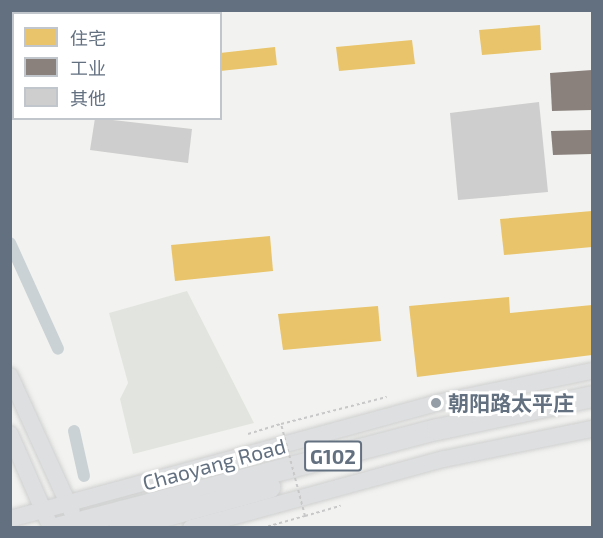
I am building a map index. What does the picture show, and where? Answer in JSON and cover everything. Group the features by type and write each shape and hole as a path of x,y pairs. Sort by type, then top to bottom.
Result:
{"highway":[{"name":"Chaoyang Road","path":"64,518 437,429 592,396"},
{"name":"Chaoyang Road","path":"119,528 439,441 592,409"}],"street":[{"name":"Chaoyang Road","path":"10,519 64,518 436,403 592,371"},
{"path":"10,376 64,518"},
{"path":"191,528 444,459 592,429"},
{"path":"10,434 64,518"},
{"path":"50,528 64,518"}],"path":[{"path":"248,434 387,397"},
{"path":"280,424 305,516"},
{"path":"262,528 341,507"}],"shaded area":[{"path":"187,291 254,423 133,454 120,399 128,383 109,313"}],"building: 住宅":[{"path":"150,10 211,10 211,12 150,12"},
{"path":"540,25 541,50 482,55 479,30"},
{"path":"412,40 415,64 339,71 336,47"},
{"path":"275,47 277,65 222,71 222,53"},
{"path":"592,211 592,247 504,255 500,219"},
{"path":"270,236 273,271 175,281 171,245"},
{"path":"509,297 510,313 592,305 592,355 417,377 409,306"},
{"path":"378,306 381,341 283,350 278,314"}],"building: 工业":[{"path":"592,70 592,110 552,111 550,73"},
{"path":"592,130 592,154 553,155 551,131"}],"building: 其他":[{"path":"539,102 548,192 458,200 450,113"},
{"path":"95,120 192,129 188,163 90,150"}],"waterway":[{"path":"10,243 58,349"},
{"path":"74,431 84,476"}],"place":[{"name":"朝阳路太平庄","path":"436,403"}]}
